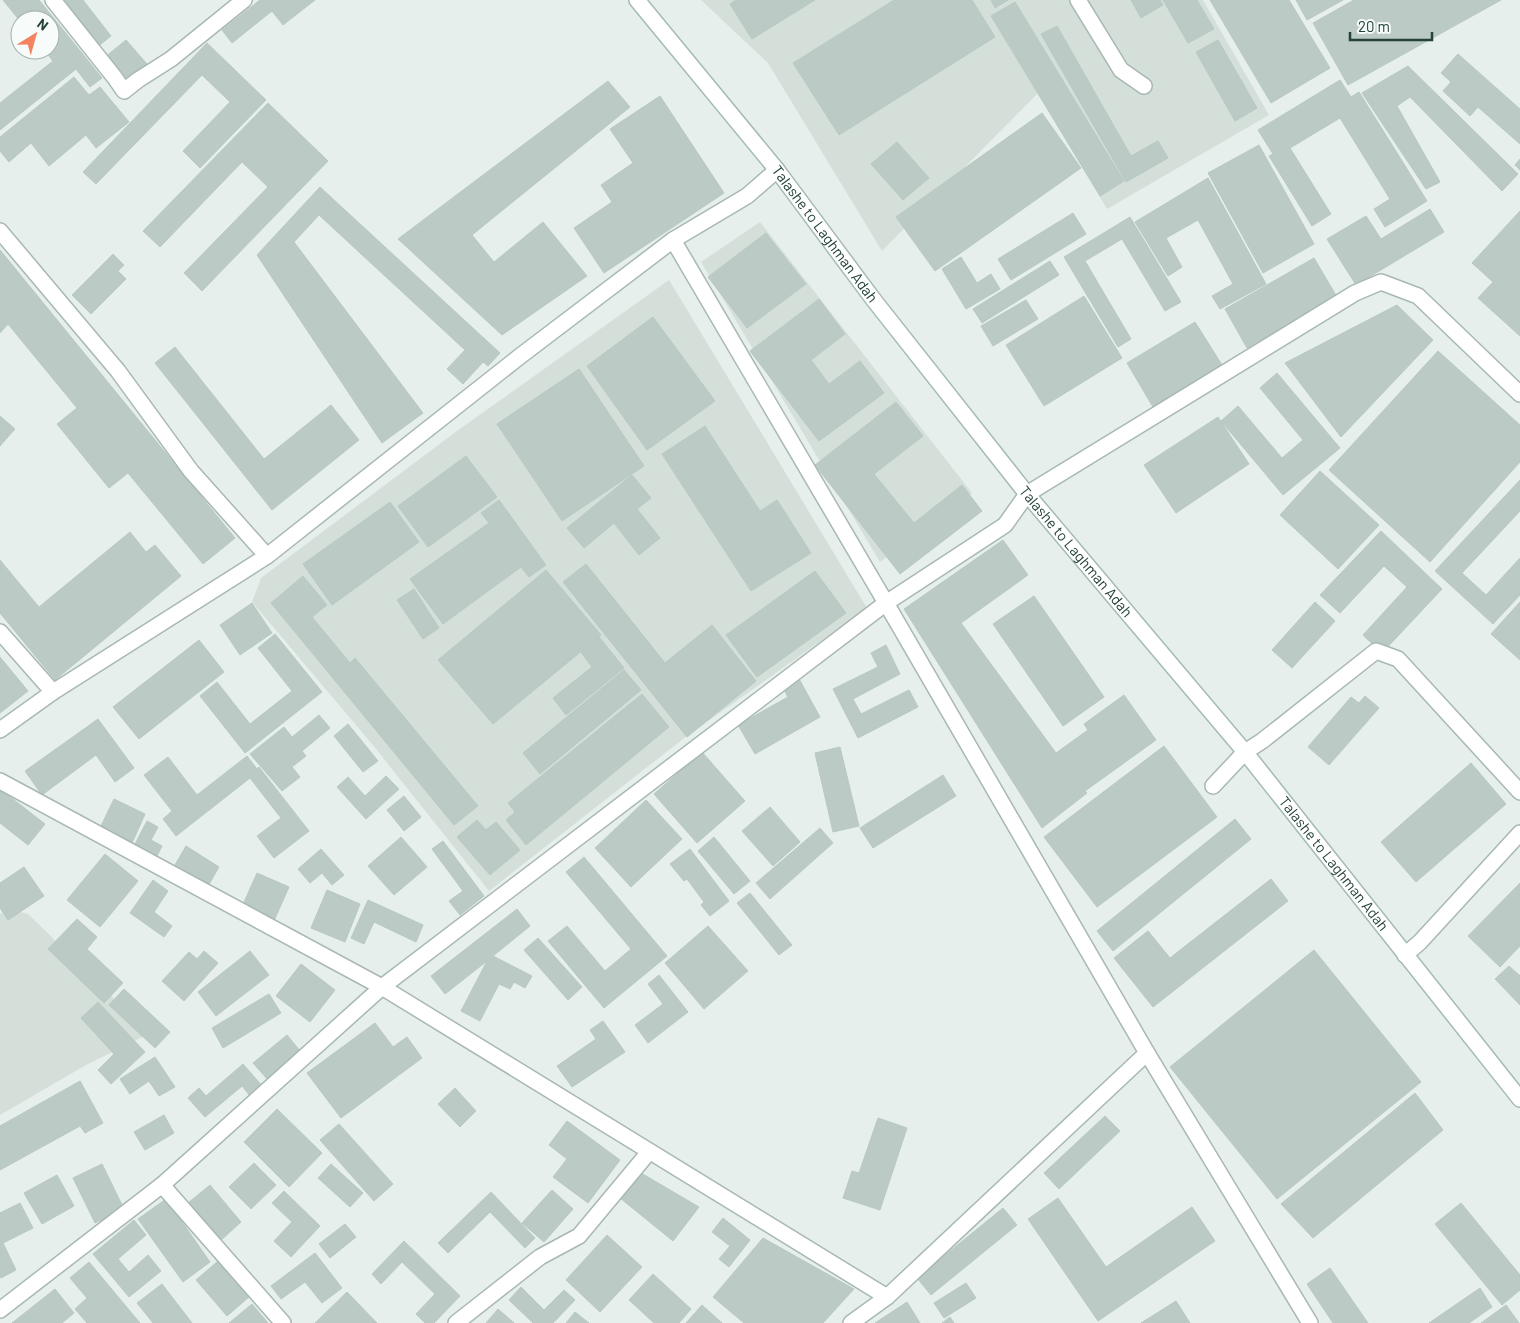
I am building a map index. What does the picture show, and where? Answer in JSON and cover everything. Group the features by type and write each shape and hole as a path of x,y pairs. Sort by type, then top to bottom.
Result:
{"street":[{"path":"52,0 124,91 170,59 244,0"},
{"path":"1078,0 1121,70 1144,86"},
{"name":"Talashe to Laghman Adah","path":"641,1 777,170 874,299 1027,494 1245,752 1520,1099"},
{"path":"0,730 53,692 267,556 673,240 747,196 777,170"},
{"path":"0,231 118,372 191,472 267,556"},
{"path":"673,240 886,603 1146,1053 1310,1323"},
{"path":"0,1310 162,1185 382,987 886,603 1005,525 1027,494 1355,293 1381,282 1418,296 1520,394"},
{"path":"0,632 53,692"},
{"path":"1213,786 1245,752 1262,741 1376,651 1398,658 1520,792"},
{"path":"0,781 382,987 887,1297"},
{"path":"1405,955 1420,942 1520,833"},
{"path":"851,1323 887,1297 1146,1053"},
{"path":"456,1323 540,1257 579,1236 649,1152"},
{"path":"162,1185 283,1323"}],"shaded area":[{"path":"701,0 1203,0 1269,115 1107,209 1038,93 882,251 768,63"},
{"path":"760,222 972,493 880,562 701,262"},
{"path":"669,280 867,608 683,739 489,891 372,744 252,602 261,578 457,431"},
{"path":"8,909 28,914 109,993 146,1035 86,1065 0,1115 0,914"}],"building":[{"path":"3,0 39,0 47,10 11,10"},
{"path":"59,0 83,0 111,36 96,48"},
{"path":"260,0 315,0 283,25 272,11 232,43 222,30"},
{"path":"736,0 815,0 752,39 730,4"},
{"path":"894,0 972,0 995,37 839,135 793,63"},
{"path":"991,0 1008,0 995,8"},
{"path":"1131,0 1160,0 1163,5 1141,18"},
{"path":"1163,0 1197,0 1214,29 1188,43"},
{"path":"1210,0 1289,0 1330,68 1271,103"},
{"path":"1296,0 1343,0 1307,20"},
{"path":"1354,0 1501,0 1348,85 1313,23"},
{"path":"1015,2 1124,181 1100,196 991,16"},
{"path":"60,26 102,78 90,87 76,69 0,130 0,103 53,61 60,60"},
{"path":"1057,26 1131,156 1158,141 1168,158 1126,182 1041,34"},
{"path":"126,40 147,64 126,81 105,57"},
{"path":"1218,40 1257,108 1235,121 1196,52"},
{"path":"207,43 266,100 200,168 183,151 230,102 202,75 96,184 83,172"},
{"path":"1458,54 1520,109 1520,144 1478,107 1470,116 1443,91 1451,82 1441,73"},
{"path":"1408,66 1518,174 1502,191 1410,97 1397,106 1440,182 1426,189 1362,93"},
{"path":"74,77 89,95 100,87 129,122 96,148 86,135 49,166 31,143 9,162 0,151 0,137"},
{"path":"1340,80 1351,97 1359,92 1427,201 1385,227 1374,209 1390,199 1340,118 1290,148 1331,214 1312,226 1269,156 1273,154 1258,130"},
{"path":"608,81 630,107 472,235 494,262 543,222 587,276 502,335 398,239"},
{"path":"660,96 724,193 604,273 574,228 612,202 601,185 633,163 610,129"},
{"path":"268,103 328,161 202,291 184,273 268,187 242,162 160,247 143,231"},
{"path":"1042,113 1081,168 935,271 896,217"},
{"path":"897,142 929,178 903,200 871,164"},
{"path":"1259,145 1314,244 1263,273 1208,173"},
{"path":"1520,159 1520,170 1515,165"},
{"path":"1208,178 1266,284 1220,309 1212,296 1233,284 1198,220 1166,238 1182,267 1168,276 1135,222"},
{"path":"320,187 500,353 488,366 483,362 463,384 447,369 465,350 319,215 294,242 423,413 382,443 257,255"},
{"path":"1430,209 1444,232 1356,285 1327,239 1366,216 1381,239"},
{"path":"1520,211 1520,336 1478,298 1493,282 1472,263"},
{"path":"1073,213 1086,234 1011,280 998,259"},
{"path":"1130,217 1181,302 1165,311 1122,239 1085,261 1131,339 1118,347 1064,257"},
{"path":"766,233 806,284 747,328 708,277"},
{"path":"0,250 235,538 203,564 128,473 109,488 57,424 77,408 8,324 0,333"},
{"path":"113,254 124,265 118,271 126,279 91,314 72,295"},
{"path":"961,257 977,283 991,274 1000,289 966,309 942,269"},
{"path":"1314,258 1337,297 1247,348 1225,309"},
{"path":"1050,261 1059,275 982,323 973,309"},
{"path":"1084,296 1122,358 1044,406 1006,345"},
{"path":"819,299 845,334 811,360 829,384 860,361 884,393 819,441 750,351"},
{"path":"1026,300 1038,319 993,346 981,326"},
{"path":"1397,305 1433,340 1341,437 1285,363"},
{"path":"653,317 715,401 647,450 587,366"},
{"path":"1195,322 1222,365 1153,407 1127,363"},
{"path":"175,347 264,459 331,405 359,440 272,510 155,363"},
{"path":"1438,351 1520,425 1520,462 1430,562 1329,470"},
{"path":"579,369 644,466 562,521 497,424"},
{"path":"1277,373 1340,448 1283,495 1221,421 1238,406 1282,458 1303,440 1260,388"},
{"path":"896,402 923,436 874,474 914,523 962,485 982,511 900,574 815,465"},
{"path":"0,416 15,429 0,446"},
{"path":"1218,417 1249,464 1176,513 1144,465"},
{"path":"705,426 760,511 777,500 811,553 751,591 662,454"},
{"path":"466,456 497,497 428,547 398,506"},
{"path":"1320,471 1379,525 1338,569 1280,515"},
{"path":"632,475 651,498 637,509 660,538 639,555 614,523 584,548 567,528"},
{"path":"1520,480 1520,511 1462,573 1486,595 1520,558 1520,595 1493,624 1435,571"},
{"path":"499,500 546,565 529,577 521,567 443,624 410,579 489,523 481,513"},
{"path":"390,502 419,542 332,605 303,564"},
{"path":"1381,531 1442,589 1382,653 1363,635 1407,587 1384,566 1340,613 1320,595"},
{"path":"130,532 146,552 155,545 181,576 55,680 0,613 0,560 39,607"},
{"path":"1003,540 1028,575 961,623 1056,753 1088,730 1084,724 1124,695 1156,740 1085,791 1087,793 1042,828 904,609"},
{"path":"586,564 665,663 712,625 756,681 687,737 563,582"},
{"path":"546,570 601,635 493,724 438,660"},
{"path":"815,571 846,613 757,677 726,635"},
{"path":"303,576 327,605 312,617 350,663 355,658 478,806 454,825 271,603"},
{"path":"414,589 439,628 423,639 397,600"},
{"path":"1034,596 1104,697 1063,726 993,624"},
{"path":"1315,602 1335,621 1292,668 1272,650"},
{"path":"1520,602 1520,660 1491,634"},
{"path":"252,603 272,633 240,655 220,625"},
{"path":"275,634 322,692 245,753 200,696 217,682 250,724 292,691 258,648"},
{"path":"599,637 624,668 566,715 553,698 592,667 581,652"},
{"path":"199,640 224,672 139,739 113,707"},
{"path":"886,645 900,674 853,699 861,714 909,690 918,707 858,738 833,689 878,667 871,653"},
{"path":"0,657 28,691 0,713"},
{"path":"624,670 641,690 540,774 523,753"},
{"path":"798,677 820,717 755,754 738,725 788,697 782,686"},
{"path":"642,694 669,727 526,845 506,820 515,812 508,803"},
{"path":"1365,696 1379,708 1329,765 1308,747 1351,697 1359,703"},
{"path":"319,715 330,728 302,751 306,756 292,767 300,777 282,791 250,754 284,727 292,737"},
{"path":"98,719 134,768 115,782 96,755 42,795 25,771"},
{"path":"348,724 378,761 363,772 334,736"},
{"path":"1164,746 1217,817 1097,907 1044,837"},
{"path":"840,747 859,826 833,832 815,753"},
{"path":"702,752 745,801 697,843 654,794"},
{"path":"247,756 257,769 259,767 309,831 274,858 257,836 281,818 250,778 176,836 163,819 172,811 144,775 168,757 197,795"},
{"path":"1471,763 1506,804 1416,882 1381,842"},
{"path":"943,775 956,796 873,848 860,828"},
{"path":"386,776 399,789 366,819 337,787 348,777 365,796"},
{"path":"0,789 45,824 28,845 0,823"},
{"path":"404,796 421,817 404,831 387,810"},
{"path":"114,799 145,814 132,843 100,828"},
{"path":"646,800 682,839 631,887 595,848"},
{"path":"770,807 800,842 773,866 742,831"},
{"path":"1235,819 1251,839 1113,951 1097,931"},
{"path":"477,820 486,830 496,822 520,850 490,875 457,837"},
{"path":"147,821 158,827 151,840 162,846 156,858 134,846"},
{"path":"820,828 833,843 770,899 756,883"},
{"path":"401,837 427,867 394,895 368,866"},
{"path":"714,837 750,881 734,894 698,851"},
{"path":"443,841 484,896 460,915 449,901 463,891 432,849"},
{"path":"186,846 219,867 208,886 175,865"},
{"path":"321,849 344,875 332,885 322,873 310,883 298,869"},
{"path":"690,849 729,901 710,916 701,905 704,902 687,879 684,881 670,864"},
{"path":"105,854 138,881 100,927 67,900"},
{"path":"584,857 667,956 604,1008 548,941 567,926 605,971 631,949 566,872"},
{"path":"24,867 44,896 8,920 0,908 0,883"},
{"path":"257,873 289,887 273,923 241,909"},
{"path":"1271,879 1288,901 1153,1007 1114,958 1148,931 1170,958"},
{"path":"153,880 168,891 154,912 172,926 164,937 130,913"},
{"path":"1520,883 1520,946 1500,967 1468,936"},
{"path":"327,890 360,904 345,942 311,928"},
{"path":"750,893 792,945 779,955 737,903"},
{"path":"368,900 423,925 416,942 374,922 364,944 351,938"},
{"path":"517,909 530,926 493,956 532,976 525,988 514,982 510,989 499,984 480,1021 461,1011 487,961 445,994 431,976"},
{"path":"77,919 97,937 87,949 123,983 104,1003 48,949"},
{"path":"708,926 748,971 704,1009 665,963"},
{"path":"538,938 582,987 568,1000 524,950"},
{"path":"1314,950 1421,1082 1277,1199 1170,1067"},
{"path":"204,951 218,963 184,1001 162,981 189,952 197,959"},
{"path":"250,951 269,975 216,1016 198,992"},
{"path":"301,964 335,990 310,1022 276,996"},
{"path":"1509,966 1520,975 1520,1005 1495,979"},
{"path":"659,975 688,1012 648,1043 635,1025 663,1004 648,984"},
{"path":"124,989 170,1032 155,1048 109,1005"},
{"path":"269,994 281,1013 223,1048 212,1028"},
{"path":"98,1002 145,1052 111,1084 98,1070 114,1054 81,1018"},
{"path":"603,1021 625,1052 572,1087 557,1066 596,1039 590,1030"},
{"path":"375,1023 393,1047 407,1037 422,1058 341,1118 307,1073"},
{"path":"287,1035 301,1052 268,1080 253,1063"},
{"path":"155,1057 175,1087 159,1096 149,1081 130,1094 120,1079"},
{"path":"243,1064 263,1087 251,1097 242,1086 205,1117 188,1098 199,1088 206,1096"},
{"path":"80,1081 103,1123 85,1133 80,1126 0,1170 0,1126"},
{"path":"455,1088 476,1111 460,1127 438,1104"},
{"path":"1415,1093 1443,1130 1313,1238 1281,1204"},
{"path":"277,1109 322,1153 289,1187 244,1142"},
{"path":"164,1115 174,1133 145,1150 134,1132"},
{"path":"1105,1116 1120,1131 1059,1189 1044,1173"},
{"path":"878,1118 907,1128 880,1210 843,1198 852,1171 859,1173"},
{"path":"567,1121 620,1160 588,1203 553,1177 567,1159 549,1145"},
{"path":"339,1124 393,1184 374,1201 320,1140"},
{"path":"254,1163 276,1185 251,1209 229,1187"},
{"path":"102,1164 124,1209 95,1223 73,1178"},
{"path":"331,1164 363,1193 350,1207 318,1178"},
{"path":"641,1173 699,1207 673,1241 620,1198"},
{"path":"57,1175 74,1206 42,1224 24,1193"},
{"path":"210,1185 241,1222 220,1241 188,1203"},
{"path":"552,1190 573,1209 544,1242 522,1223"},
{"path":"284,1191 320,1226 291,1257 274,1241 292,1222 272,1203"},
{"path":"491,1192 535,1238 525,1248 490,1212 448,1253 438,1243"},
{"path":"1058,1198 1106,1267 1192,1207 1215,1241 1098,1321 1028,1219"},
{"path":"166,1199 210,1262 183,1282 138,1219"},
{"path":"20,1203 33,1228 3,1243 16,1270 1,1278 0,1213"},
{"path":"1461,1203 1520,1275 1520,1290 1502,1305 1435,1224"},
{"path":"1003,1208 1017,1225 931,1295 917,1278"},
{"path":"723,1218 750,1240 729,1267 719,1259 730,1246 712,1232"},
{"path":"134,1220 146,1235 118,1259 129,1272 148,1255 161,1271 129,1297 93,1254"},
{"path":"345,1224 356,1237 330,1258 319,1244"},
{"path":"607,1235 642,1267 600,1312 566,1280"},
{"path":"763,1238 854,1289 823,1323 744,1323 713,1297"},
{"path":"404,1241 460,1296 434,1323 425,1323 416,1314 435,1294 402,1262 381,1284 372,1274"},
{"path":"315,1253 342,1288 322,1303 305,1282 281,1299 271,1286"},
{"path":"218,1261 249,1297 227,1316 196,1280"},
{"path":"89,1262 140,1323 87,1323 75,1309 87,1298 70,1278"},
{"path":"1330,1268 1368,1323 1333,1323 1307,1284"},
{"path":"653,1274 691,1309 679,1323 654,1323 629,1300"},
{"path":"966,1283 976,1298 944,1318 934,1303"},
{"path":"162,1284 192,1323 153,1323 137,1303"},
{"path":"521,1287 544,1310 564,1290 575,1300 553,1323 533,1323 509,1300"},
{"path":"1480,1288 1492,1307 1469,1323 1429,1323"},
{"path":"55,1289 74,1313 62,1323 12,1323"},
{"path":"347,1292 377,1323 315,1323"},
{"path":"1176,1301 1190,1323 1141,1323"},
{"path":"907,1302 920,1323 875,1323"},
{"path":"252,1304 268,1323 229,1323"},
{"path":"702,1305 722,1323 686,1323"},
{"path":"1506,1305 1519,1323 1481,1323"},
{"path":"498,1309 514,1323 486,1323"},
{"path":"575,1312 589,1323 566,1323"},
{"path":"950,1317 954,1323 942,1323"}]}
